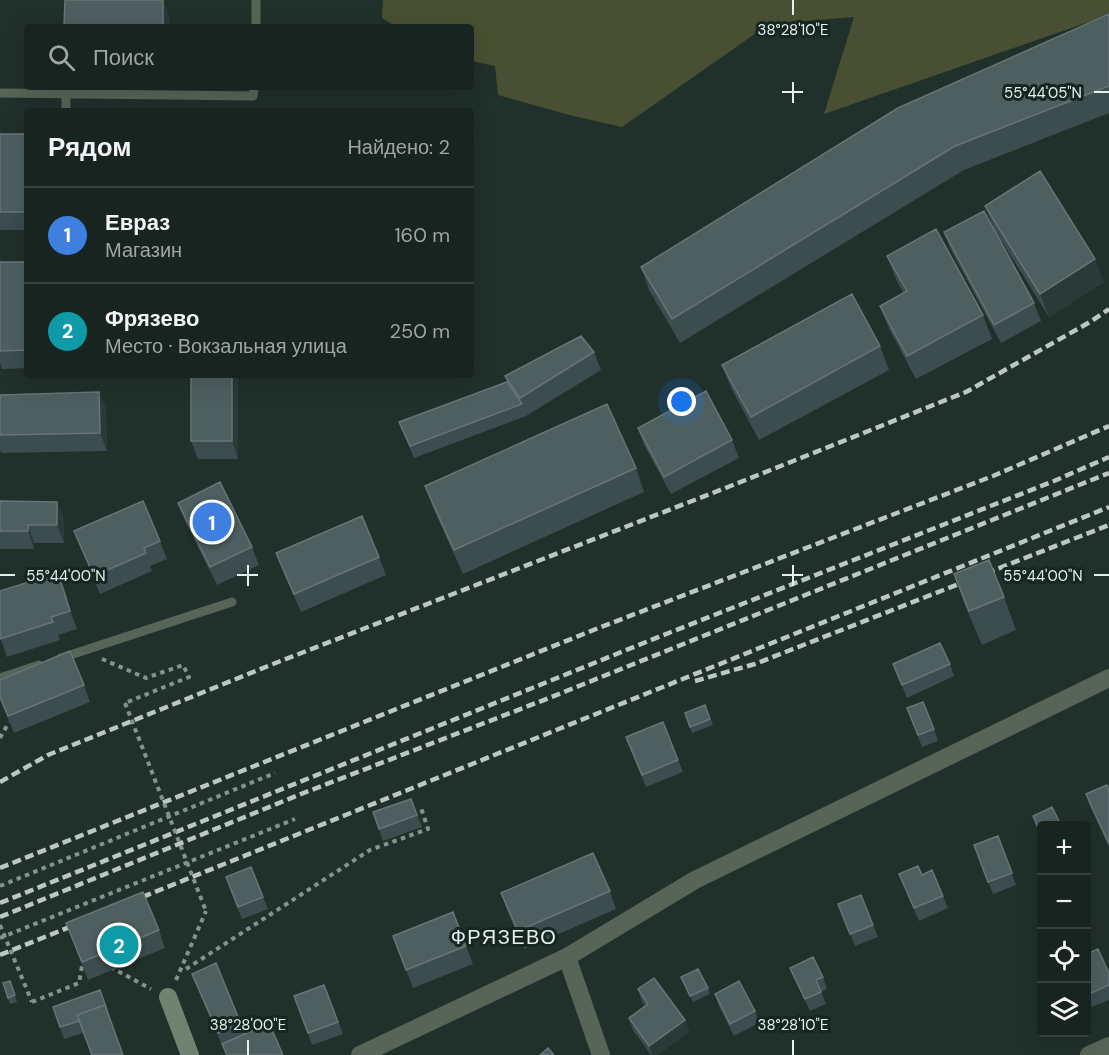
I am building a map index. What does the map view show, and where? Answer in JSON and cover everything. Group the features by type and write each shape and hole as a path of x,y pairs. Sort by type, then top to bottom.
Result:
{"street":[{"path":"360,1055 567,957 695,880 1109,678"},
{"path":"567,957 601,1055"},
{"path":"168,997 190,1055"},
{"path":"1089,1055 1109,1046"}],"lane":[{"path":"256,0 256,24"},
{"path":"0,93 253,96 254,90"},
{"path":"66,93 66,108"},
{"path":"0,678 232,602"}],"path":[{"path":"82,651 146,678 183,665 189,677 125,703 206,911 168,997 114,969 111,962"},
{"path":"0,738 9,722"},
{"path":"0,886 275,773"},
{"path":"186,969 370,850 428,829 421,808"},
{"path":"2,937 295,819"},
{"path":"0,925 2,937 32,1002 79,983 82,966 91,962"}],"green space":[{"path":"383,0 1109,0 1109,15 824,114 854,17 769,24 622,127 498,95 495,66 474,62 474,24 391,24 382,18"}],"building":[{"path":"65,0 163,0 163,24 64,24"},
{"path":"1109,14 1109,86 955,146 672,319 641,267 898,108"},
{"path":"0,134 24,134 24,212 0,212"},
{"path":"1040,171 1095,259 1040,294 985,206"},
{"path":"984,211 1034,303 994,325 944,232"},
{"path":"936,229 983,315 907,356 880,306 907,291 887,256"},
{"path":"0,262 24,262 24,350 0,351"},
{"path":"852,294 880,346 751,417 722,365"},
{"path":"581,336 594,352 520,398 505,376"},
{"path":"191,378 232,378 232,441 191,441"},
{"path":"507,382 522,404 410,446 399,422"},
{"path":"706,391 732,440 664,477 638,428"},
{"path":"99,392 100,433 0,435 0,395"},
{"path":"607,404 636,468 454,550 425,486"},
{"path":"220,482 252,547 210,567 178,503"},
{"path":"0,501 57,502 57,525 28,525 28,531 0,531"},
{"path":"143,501 160,541 144,548 146,553 94,576 74,531"},
{"path":"362,516 379,557 294,594 276,553"},
{"path":"989,560 1004,597 969,611 954,574"},
{"path":"58,573 70,611 51,617 53,622 0,639 0,591"},
{"path":"940,643 950,664 902,685 893,664"},
{"path":"70,651 84,685 8,716 0,697 0,680"},
{"path":"923,702 934,729 918,735 907,708"},
{"path":"705,705 710,719 690,727 685,713"},
{"path":"663,722 678,760 642,775 626,737"},
{"path":"1107,785 1109,790 1109,844 1086,794"},
{"path":"411,799 417,815 379,829 373,812"},
{"path":"1052,807 1059,821 1037,821 1037,825 1033,816"},
{"path":"998,836 1012,873 988,882 974,845"},
{"path":"593,853 610,891 518,931 501,893"},
{"path":"918,866 922,875 932,870 943,896 914,908 899,874"},
{"path":"251,867 263,897 238,907 226,877"},
{"path":"143,892 159,930 82,962 66,923"},
{"path":"861,895 873,925 850,934 838,904"},
{"path":"453,912 466,946 406,970 393,936"},
{"path":"1098,949 1109,973 1109,985 1091,993 1091,983 1091,952"},
{"path":"813,957 823,977 816,980 821,992 805,999 790,968"},
{"path":"216,963 241,1024 218,1033 192,974"},
{"path":"698,969 708,988 690,996 681,977"},
{"path":"654,978 685,1020 649,1046 629,1018 648,1004 638,989"},
{"path":"10,981 15,995 8,998 3,983"},
{"path":"739,981 755,1011 730,1024 715,994"},
{"path":"324,985 338,1022 308,1033 294,996"},
{"path":"100,990 107,1010 105,1005 77,1015 79,1021 60,1027 53,1007"},
{"path":"105,1005 123,1055 92,1055 77,1015"},
{"path":"269,1023 283,1055 227,1055 222,1044"},
{"path":"548,1048 554,1055 540,1055"}],"railway":[{"path":"0,782 48,755 273,664 966,392 1109,309"},
{"path":"0,868 596,629 993,476 1109,426"},
{"path":"0,903 1109,457"},
{"path":"0,917 301,794 549,698 1109,473"},
{"path":"130,902 1109,507"},
{"path":"695,681 755,664 1109,525"},
{"path":"0,955 82,922"}],"place":[{"name":"Евраз","path":"212,522"},
{"name":"Фрязево","path":"119,945"}],"district":[{"name":"ФРЯЗЕВО","path":"504,937"}]}
